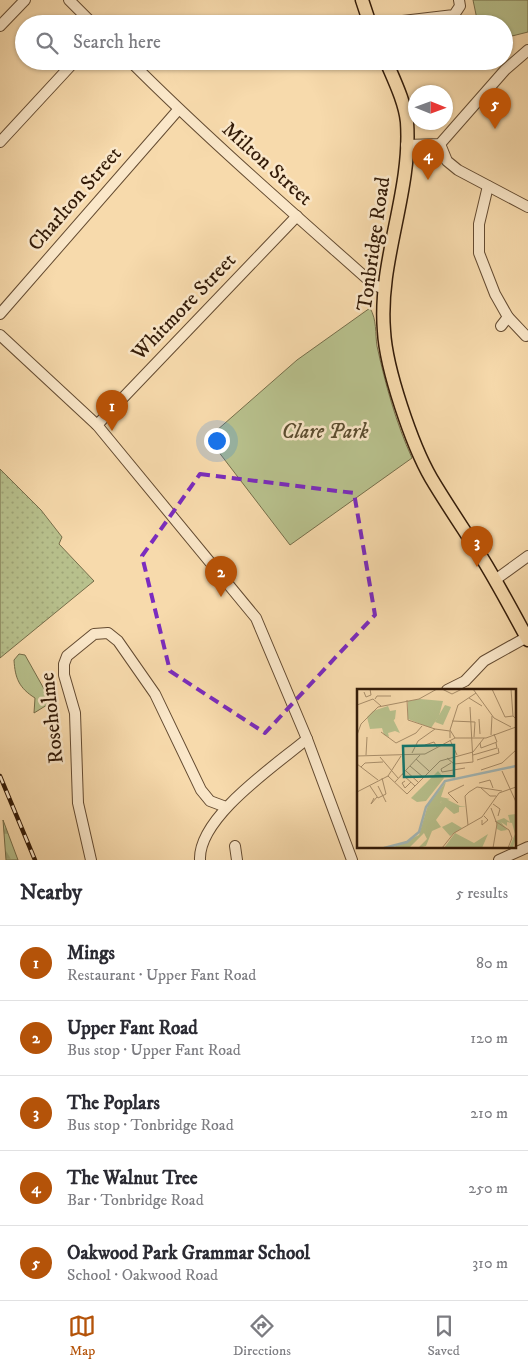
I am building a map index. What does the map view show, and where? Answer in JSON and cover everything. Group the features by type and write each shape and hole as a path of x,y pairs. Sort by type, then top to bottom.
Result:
{"main road":[{"path":"362,0 367,15"},
{"name":"Tonbridge Road","path":"390,70 407,120 402,183 385,289 384,333 388,360 409,427 430,477 495,580 527,639"}],"street":[{"path":"0,26 25,0"},
{"path":"69,0 83,15"},
{"path":"454,15 460,6 459,0"},
{"path":"513,63 528,50"},
{"path":"0,142 67,70"},
{"name":"Milton Street","path":"139,70 178,110 374,285 385,289"},
{"path":"406,145 440,144 505,70"},
{"name":"Charlton Street","path":"0,314 178,110"},
{"path":"440,144 447,160 458,170 528,207"},
{"path":"488,186 479,224 479,253 495,294 508,317 526,336"},
{"name":"Whitmore Street","path":"97,425 297,216"},
{"path":"501,326 508,317"},
{"path":"0,335 97,425 256,618 307,739 352,860"},
{"path":"495,580 528,556"},
{"name":"Roseholme","path":"91,860 78,803 75,713 64,675 64,664 67,656 94,634 108,633 118,641 155,694 201,790 210,800 226,807"},
{"path":"449,689 466,681 484,661 527,639"},
{"path":"200,860 204,839 214,820 226,807 307,739"},
{"path":"234,846 237,860"},
{"path":"499,860 528,847"}],"highlighted area":[{"path":"200,474 354,493 375,615 265,733 170,671 142,556"}],"green space":[{"path":"473,0 528,0 528,32 513,36 513,15 476,15"},
{"name":"Clare Park","path":"370,308 374,317 377,346 387,388 412,458 290,545 208,438 297,360"},
{"path":"0,469 41,510 62,537 59,544 94,581 0,658"},
{"path":"19,654 25,655 48,696 47,705 34,713 35,698 25,690 15,672 14,660"},
{"path":"3,820 18,860 6,860"}],"railway":[{"path":"0,776 35,860"}],"place":[{"name":"Oakwood Park Grammar School","path":"495,129"},
{"name":"The Walnut Tree","path":"428,180"},
{"name":"Mings","path":"112,431"},
{"name":"The Poplars","path":"477,567"},
{"name":"Upper Fant Road","path":"221,597"}]}
